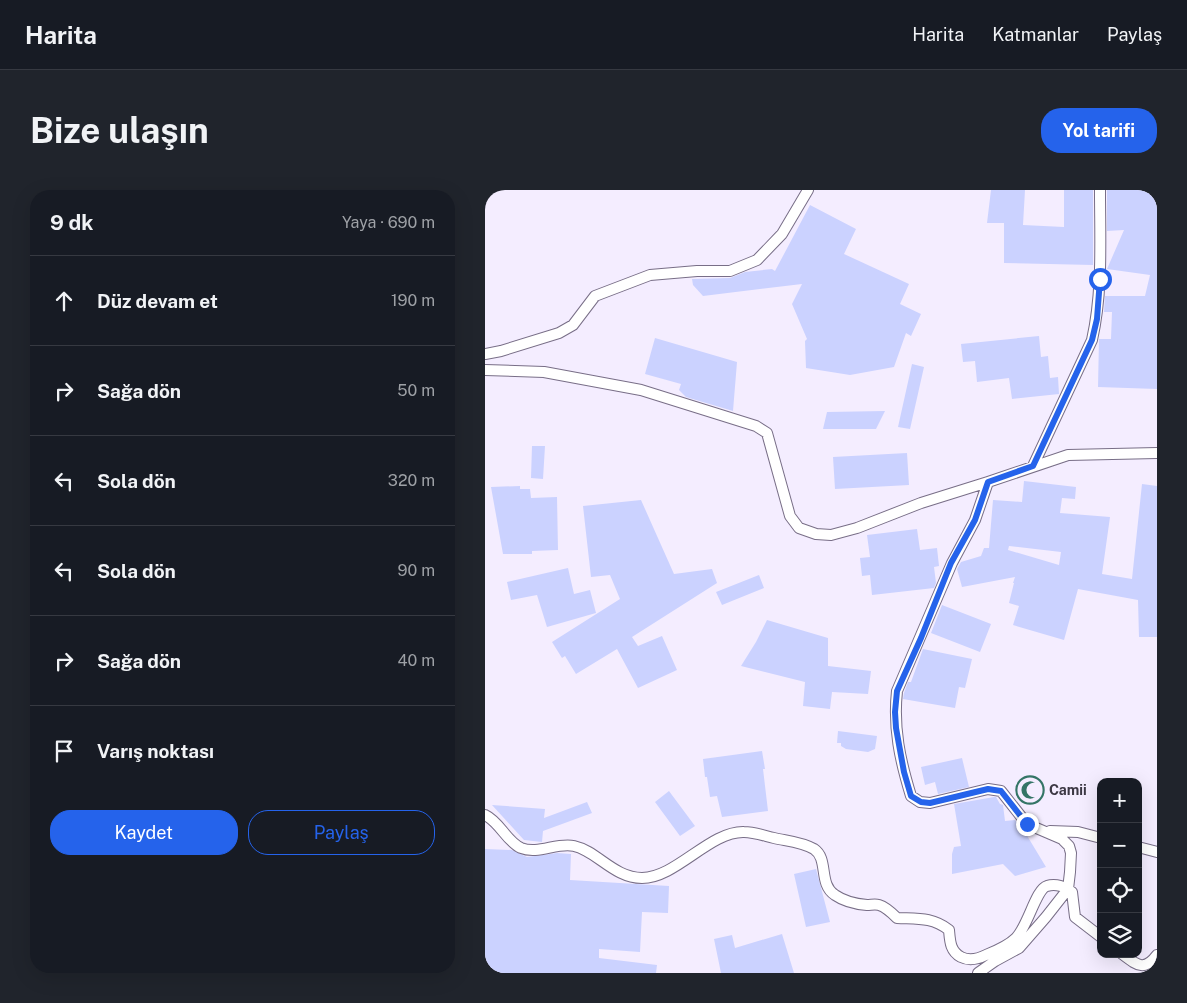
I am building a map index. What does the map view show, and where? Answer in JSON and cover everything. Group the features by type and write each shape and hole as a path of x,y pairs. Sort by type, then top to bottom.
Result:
{"street":[{"path":"485,354 559,334 573,325 595,296 650,275 697,271 730,271 757,260 782,234 807,190"},
{"path":"1033,466 1092,340 1097,319 1100,279 1099,190"},
{"path":"485,370 544,372 641,390 756,426 767,433 790,516 799,528 815,534 831,535 857,528 921,503 1068,455 1157,453"},
{"path":"978,973 1019,948 1068,889 1071,854 1069,846 1062,839 1027,824 1001,791 988,789 930,803 921,802 911,796 904,772 896,728 897,691 921,638 951,563 975,520 988,482"},
{"path":"485,815 493,818 512,841 521,848 535,850 558,846 574,846 627,876 643,878 659,874 683,862 719,838 743,832 806,844 817,851 822,860 824,881 833,894 845,902 879,905 897,918 924,918 942,924 949,930 954,953 969,960 983,957 1016,939 1027,923 1039,892 1047,886 1064,886 1072,892 1075,916 1097,934"},
{"path":"1047,831 1078,832 1097,837"},
{"path":"1142,848 1157,852"},
{"path":"1128,958 1136,964 1145,966 1151,963 1157,955"}],"building":[{"path":"991,190 1025,190 1023,225 1064,227 1064,190 1093,190 1093,265 1004,263 1004,223 987,223"},
{"path":"1107,190 1157,190 1157,389 1098,387 1099,339 1111,339 1112,312 1104,312 1105,296 1145,296 1150,275 1107,269 1124,230 1107,231"},
{"path":"810,205 856,229 844,254 909,284 900,304 921,314 911,336 906,333 894,367 850,375 806,368 805,341 807,339 792,304 802,284 703,296 693,285 692,279 730,278 745,272 772,269 775,271"},
{"path":"1039,336 1041,357 1048,356 1050,378 1058,377 1059,394 1012,399 1009,378 977,382 975,361 963,362 961,344"},
{"path":"655,338 737,362 733,411 686,397 679,390 681,384 645,374"},
{"path":"912,364 924,367 910,429 898,427"},
{"path":"885,411 876,429 823,429 827,412"},
{"path":"532,446 545,446 543,479 531,478"},
{"path":"907,453 909,485 835,489 833,457"},
{"path":"1024,481 1076,487 1075,499 1062,498 1060,513 1110,517 1102,574 1132,579 1142,484 1157,486 1157,637 1139,637 1138,600 1078,589 1064,640 1013,625 1019,606 1009,603 1015,577 962,587 957,569 961,562 981,556 984,548 989,548 993,500 1022,502","holes":["1009,546 1061,552 1059,565 1008,550"]},
{"path":"520,486 520,489 530,489 531,498 557,497 558,550 532,551 532,554 503,554 491,487"},
{"path":"641,500 674,574 712,569 717,583 632,637 638,646 662,636 677,670 638,688 617,649 576,674 565,656 562,658 552,642 620,599 610,575 591,577 583,506"},
{"path":"917,529 920,550 937,548 939,566 934,567 936,583 934,588 872,595 870,575 862,576 860,558 870,557 867,535"},
{"path":"568,568 574,594 590,590 596,613 547,627 537,595 511,600 507,582"},
{"path":"759,575 764,588 722,605 716,592"},
{"path":"942,605 991,624 980,652 931,633"},
{"path":"767,620 828,638 828,666 871,671 868,694 832,692 830,709 803,706 805,682 741,666"},
{"path":"923,649 972,659 965,688 959,687 955,708 903,699 908,682 911,682"},
{"path":"838,731 877,736 875,749 868,752 846,749 841,746 841,743 837,743"},
{"path":"762,751 768,811 722,817 717,796 710,797 703,759"},
{"path":"962,758 969,787 938,794 935,782 925,785 921,767"},
{"name":"Camii","path":"1037,781 1042,791 1023,800 1018,790"},
{"path":"669,791 695,826 680,836 655,802"},
{"path":"996,797 1000,804 1003,805 1005,821 1015,820 1023,829 1046,867 1015,876 1003,864 952,874 954,847 961,846 954,804"},
{"path":"587,802 592,813 543,831 542,842 524,840 492,805 545,809 544,818"},
{"path":"485,849 512,850 527,857 557,853 571,854 570,880 669,886 668,913 642,912 640,952 599,949 599,958 657,965 656,973 485,973"},
{"path":"816,869 830,922 806,927 794,874"},
{"path":"782,934 794,973 721,973 714,939 732,935 735,948"}],"place":[{"name":"Camii","path":"1030,790"}],"route":[{"path":"1027,824 1001,791 988,789 930,803 921,802 911,796 904,772 896,728 897,691 921,638 951,563 975,520 988,482 1033,466 1092,340 1097,319 1100,279"}]}
